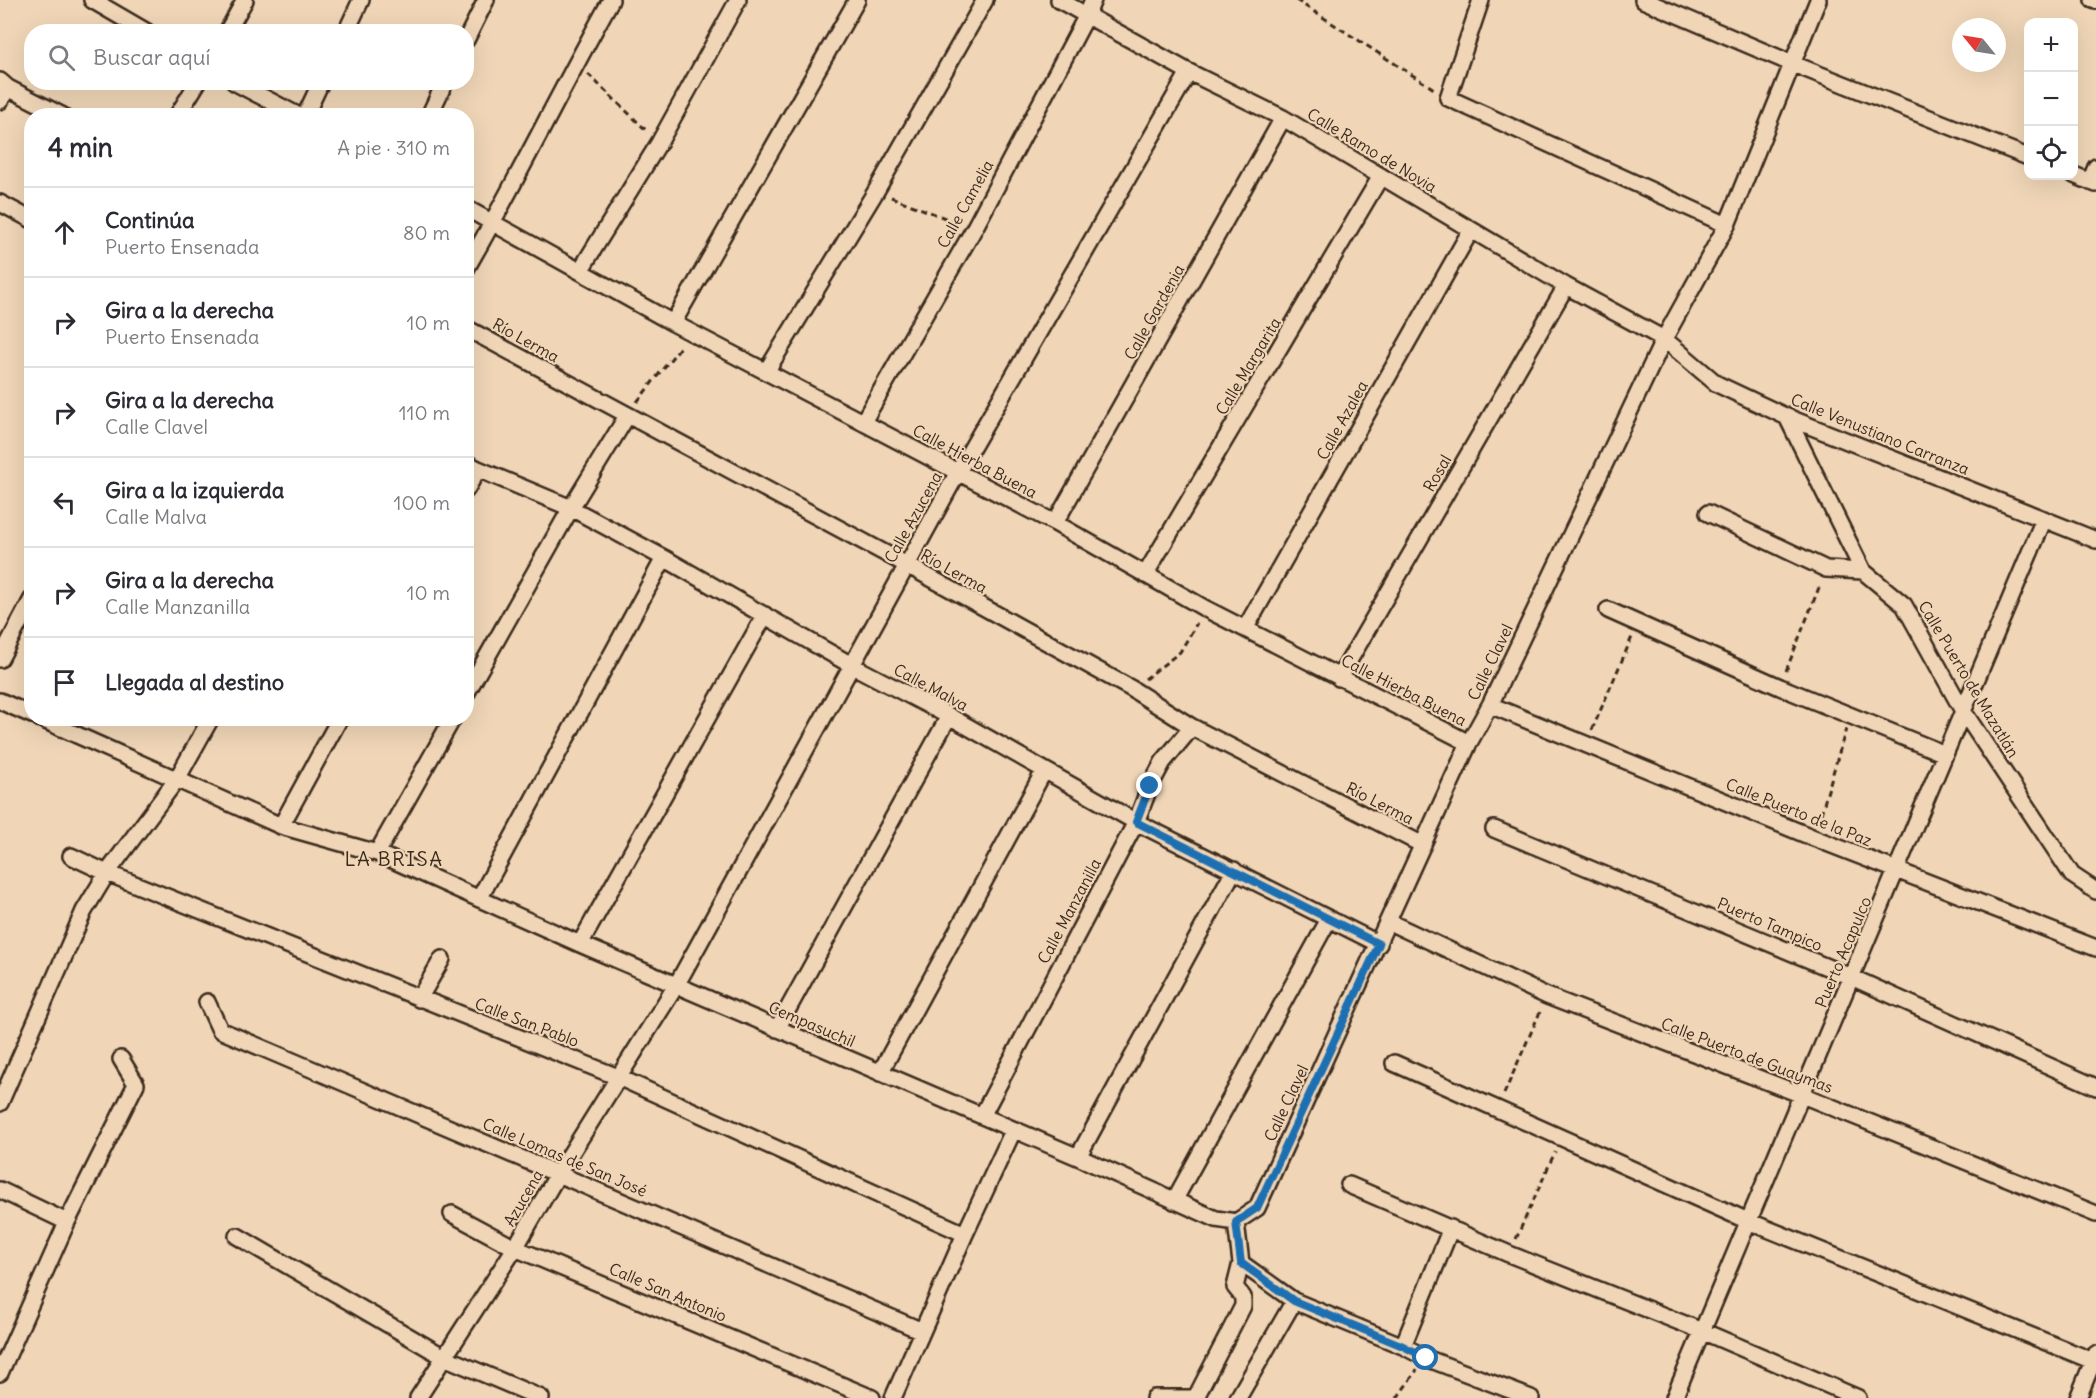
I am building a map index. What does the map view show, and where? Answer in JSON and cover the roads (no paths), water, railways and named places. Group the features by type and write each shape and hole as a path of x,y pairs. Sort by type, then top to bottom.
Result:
{"street":[{"path":"92,0 118,6 138,24"},
{"path":"232,24 245,0"},
{"path":"350,24 361,0"},
{"path":"474,24 486,0"},
{"path":"474,256 611,0"},
{"path":"580,272 659,143 738,0"},
{"path":"673,323 857,0"},
{"path":"766,372 876,192 985,0"},
{"name":"Calle Ramo de Novia","path":"1059,0 1189,72 1283,118 1566,286 1664,339"},
{"name":"Calle Camelia","path":"863,422 974,229 1093,0"},
{"path":"1480,0 1448,98 1727,225"},
{"path":"1643,0 1793,64 2024,155"},
{"name":"Calle Clavel","path":"1236,1222 1257,1208 1469,742 1490,705 1664,339 1727,225 1818,0"},
{"name":"Calle Azucena","path":"676,984 958,472 1189,72"},
{"path":"0,101 4,84 48,108"},
{"path":"182,108 193,90"},
{"path":"249,90 284,108"},
{"path":"308,108 317,90"},
{"path":"433,108 441,90"},
{"name":"Calle Gardenia","path":"1055,523 1283,118"},
{"name":"Calle Margarita","path":"1145,575 1381,176"},
{"path":"2078,176 2094,178"},
{"path":"0,203 24,216"},
{"name":"Calle Hierba Buena","path":"474,213 673,323 1055,523 1206,609 1469,742"},
{"name":"Calle Azalea","path":"1245,629 1471,230"},
{"name":"Rosal","path":"1339,678 1566,286"},
{"name":"Río Lerma","path":"474,332 907,565 1132,689 1192,727 1423,845"},
{"name":"Calle Venustiano Carranza","path":"1664,339 1717,384 1787,417 2096,540"},
{"path":"474,680 571,508 627,416"},
{"name":"Calle Puerto de Mazatlán","path":"1787,417 1863,572 1904,605 1963,711 2072,875 2096,891"},
{"name":"Calle Malva","path":"474,467 571,508 664,558 853,666 949,716 1136,822 1379,944"},
{"path":"1708,513 1826,569 1863,572"},
{"name":"Puerto Acapulco","path":"1674,1398 2044,519"},
{"path":"479,898 664,558"},
{"path":"1608,610 1780,687 1945,754"},
{"path":"0,659 24,614"},
{"path":"580,944 765,615"},
{"path":"0,701 24,712"},
{"name":"Calle Puerto de la Paz","path":"1490,705 1814,838 2096,948"},
{"path":"777,1029 949,716"},
{"name":"Cempasuchil","path":"73,726 177,779 281,826 377,853 580,944 1078,1157 1174,1201 1216,1219 1236,1222"},
{"path":"0,1103 84,911 107,873 177,779 207,726"},
{"path":"281,826 336,726"},
{"path":"377,853 448,726"},
{"name":"Calle Manzanilla","path":"982,1116 1136,822 1150,786 1163,762 1192,727"},
{"path":"880,1073 1044,771"},
{"name":"Puerto Tampico","path":"1494,829 1851,977 2096,1087"},
{"name":"Calle San Pablo","path":"71,856 107,873 618,1077 965,1234"},
{"path":"1078,1157 1234,870"},
{"path":"1174,1201 1329,919"},
{"name":"Calle Puerto de Guaymas","path":"1389,922 1547,996 1802,1095 2096,1214"},
{"path":"419,999 442,959"},
{"name":"Azucena","path":"418,1398 515,1248 558,1173 676,984"},
{"name":"Calle Lomas de San José","path":"207,1002 220,1030 922,1331"},
{"path":"0,1373 67,1222 136,1084 121,1059"},
{"path":"1394,1063 1748,1221 2095,1358 2078,1398"},
{"path":"893,1398 1013,1131"},
{"path":"1349,1185 1509,1254 1702,1331 1858,1398"},
{"path":"0,1191 67,1222"},
{"name":"Calle San Antonio","path":"452,1214 515,1248 872,1398"},
{"path":"1154,1398 1197,1397 1243,1306 1243,1297 1235,1287 1241,1263 1236,1222"},
{"path":"1403,1346 1451,1228"},
{"path":"237,1236 444,1357 541,1398"},
{"path":"1241,1263 1294,1301 1403,1346 1426,1358 1531,1398"},
{"path":"1238,1398 1294,1301"}],"district":[{"name":"LA BRISA","path":"394,858"}]}
